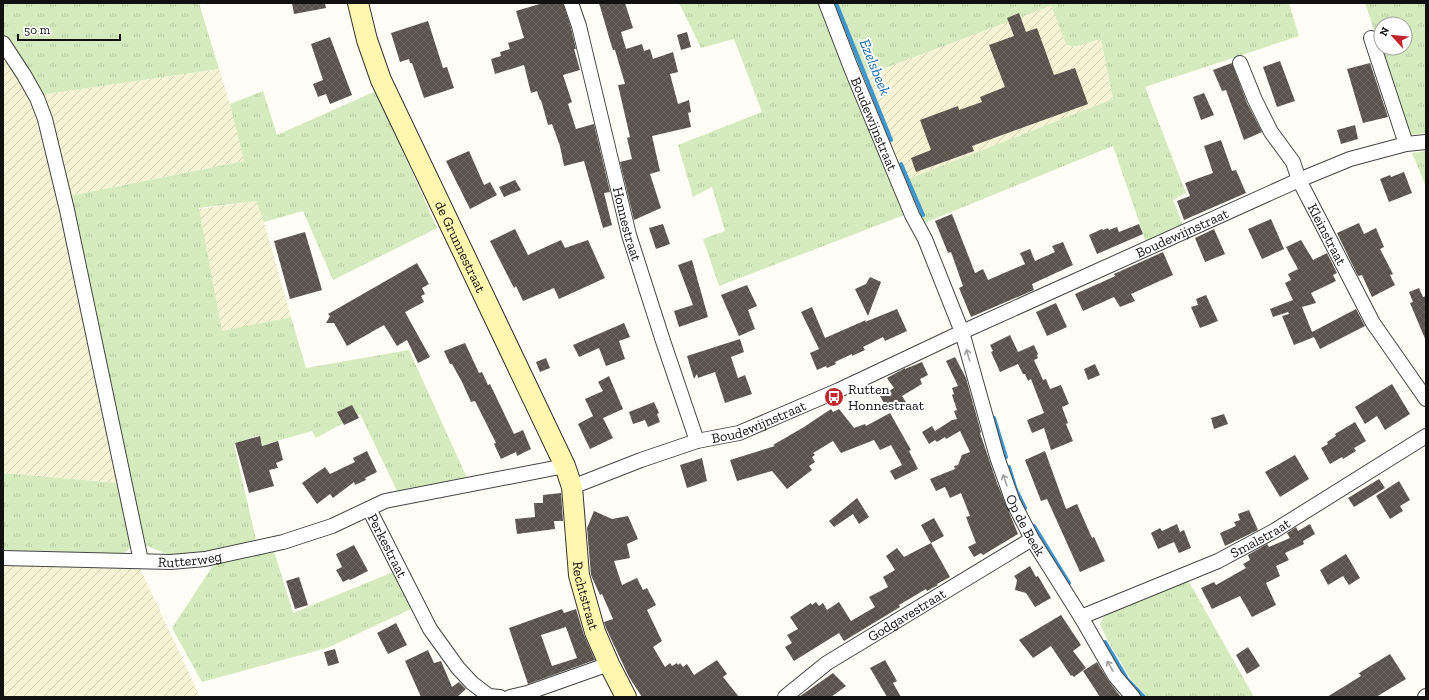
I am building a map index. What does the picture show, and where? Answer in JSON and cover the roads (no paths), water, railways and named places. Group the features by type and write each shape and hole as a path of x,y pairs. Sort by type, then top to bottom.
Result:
{"street":[{"name":"de Grunnestraat","path":"358,3 367,40 381,80 565,466 572,487"},
{"name":"Honnestraat","path":"571,3 579,26 629,235 697,441"},
{"name":"Boudewijnstraat","path":"826,3 854,75 912,215 925,239 962,332"},
{"path":"1371,38 1406,144"},
{"path":"3,43 24,75 45,119 67,210 141,561"},
{"name":"Kleinstraat","path":"1240,64 1255,100 1271,132 1293,162 1299,180 1372,323 1426,399"},
{"name":"Boudewijnstraat","path":"572,487 641,460 697,441 739,434 839,390 962,332 1299,180 1350,159 1406,144 1426,142"},
{"name":"Op de Beek","path":"962,332 997,456 1013,502 1032,539 1081,617 1115,676 1134,697"},
{"name":"Smalstraat","path":"1081,617 1225,557 1274,531 1426,436"},
{"name":"Perkestraat","path":"500,697 489,696 472,683 458,668 435,636 369,509 385,502 565,466"},
{"name":"Rechtstraat","path":"572,487 579,576 595,632 626,697"},
{"name":"Rutterweg","path":"3,558 171,562 205,559 272,545 332,526 369,509"},
{"name":"Godgavestraat","path":"785,697 827,663 1032,539"},
{"path":"510,697 527,693 609,664"}],"waterway":[{"name":"Ezelsbeek","path":"836,3 891,140"},
{"name":"Ezelsbeek","path":"901,164 923,215"},
{"name":"Ezelsbeek","path":"994,418 1006,457"},
{"name":"Ezelsbeek","path":"1009,467 1016,490 1025,508"},
{"name":"Ezelsbeek","path":"1034,526 1069,583"},
{"name":"Ezelsbeek","path":"1105,642 1127,679 1144,697"}],"place":[{"name":"Rutten Honnestraat","path":"834,397"}]}
